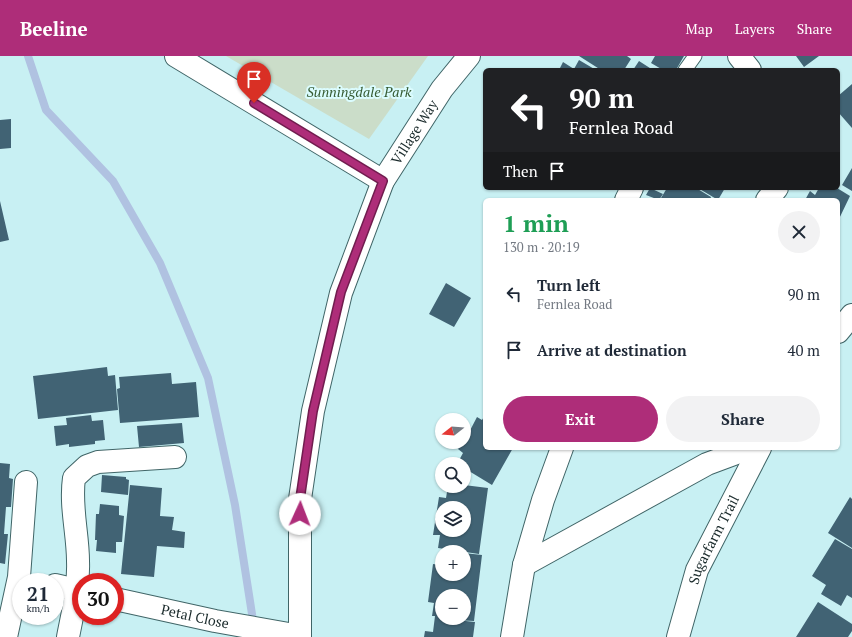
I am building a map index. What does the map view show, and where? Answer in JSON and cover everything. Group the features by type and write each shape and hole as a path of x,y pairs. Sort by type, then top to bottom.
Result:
{"street":[{"path":"176,56 383,181"},
{"name":"Village Way","path":"300,637 300,499 313,411 341,292 383,181 442,89 469,56"},
{"path":"769,198 775,190"},
{"path":"840,330 852,315"},
{"path":"512,637 524,565 543,500 561,450"},
{"path":"524,565 707,464 745,450"},
{"name":"Sugarfarm Trail","path":"678,637 697,570 759,450"},
{"path":"78,573 74,523 74,478 87,466 98,462 175,457"},
{"path":"26,482 30,573"},
{"name":"Petal Close","path":"124,601 215,621 300,637"},
{"path":"68,637 72,620"},
{"path":"6,637 12,623"}],"lane":[{"path":"686,68 694,56"}],"green space":[{"name":"Sunningdale Park","path":"226,56 428,56 369,139"}],"building":[{"path":"579,56 627,56 631,59 625,68 598,68"},
{"path":"655,56 684,56 677,68 660,68 651,63"},
{"path":"796,56 819,56 804,67"},
{"path":"579,60 593,68 575,68"},
{"path":"639,61 650,68 634,68"},
{"path":"563,62 572,68 560,68"},
{"path":"852,84 852,128 840,114 840,94"},
{"path":"11,119 11,148 0,149 0,120"},
{"path":"852,168 852,191 842,185"},
{"path":"649,190 654,190 663,194 660,198 654,198 646,195"},
{"path":"666,190 699,190 711,197 711,198 661,198"},
{"path":"701,190 724,190 719,198 715,198"},
{"path":"818,190 840,190 850,196 840,217 840,198 806,198 810,191 815,195"},
{"path":"0,201 9,240 0,242"},
{"path":"446,283 471,298 454,327 429,314"},
{"path":"107,367 108,376 115,375 118,410 38,419 33,376"},
{"path":"171,373 172,384 196,382 199,417 120,423 117,389 120,388 119,377"},
{"path":"91,415 92,421 103,420 105,440 95,441 95,444 69,447 69,444 56,446 54,426 67,425 66,418"},
{"path":"477,417 482,420 483,418 483,450 512,450 492,485 471,472 471,457 461,457 463,453 458,449 471,449 471,429"},
{"path":"182,423 184,443 139,447 137,426"},
{"path":"0,463 10,464 9,478 13,479 11,507 6,507 4,534 8,534 5,564 0,563"},
{"path":"102,475 126,477 126,479 129,480 128,495 101,492"},
{"path":"130,485 162,488 160,516 174,517 172,530 185,532 184,548 157,546 154,577 121,573"},
{"path":"471,486 488,488 479,554 471,553 471,545 438,545 440,537 471,537 471,501 438,501 439,497 446,498 447,493 471,493"},
{"path":"850,497 852,499 852,548 828,533"},
{"path":"100,504 119,506 119,515 124,516 122,542 116,542 116,553 96,551 96,514 99,514"},
{"path":"435,522 435,535 433,535"},
{"path":"835,539 852,549 852,598 847,595 841,606 821,594 826,585 812,576"},
{"path":"471,554 482,555 474,621 471,621 471,589 435,589 435,616 432,616 434,603 428,602 433,564 435,564 435,581 471,581"},
{"path":"818,602 852,624 852,631 848,637 796,637"},
{"path":"435,616 435,625 471,625 471,622 475,622 473,637 424,637 425,631 433,632"}],"waterway":[{"path":"28,56 46,110 113,181 160,263 208,378 235,505 254,627"}],"route":[{"path":"254,103 383,181 341,292 313,411 300,499 300,514"}]}
